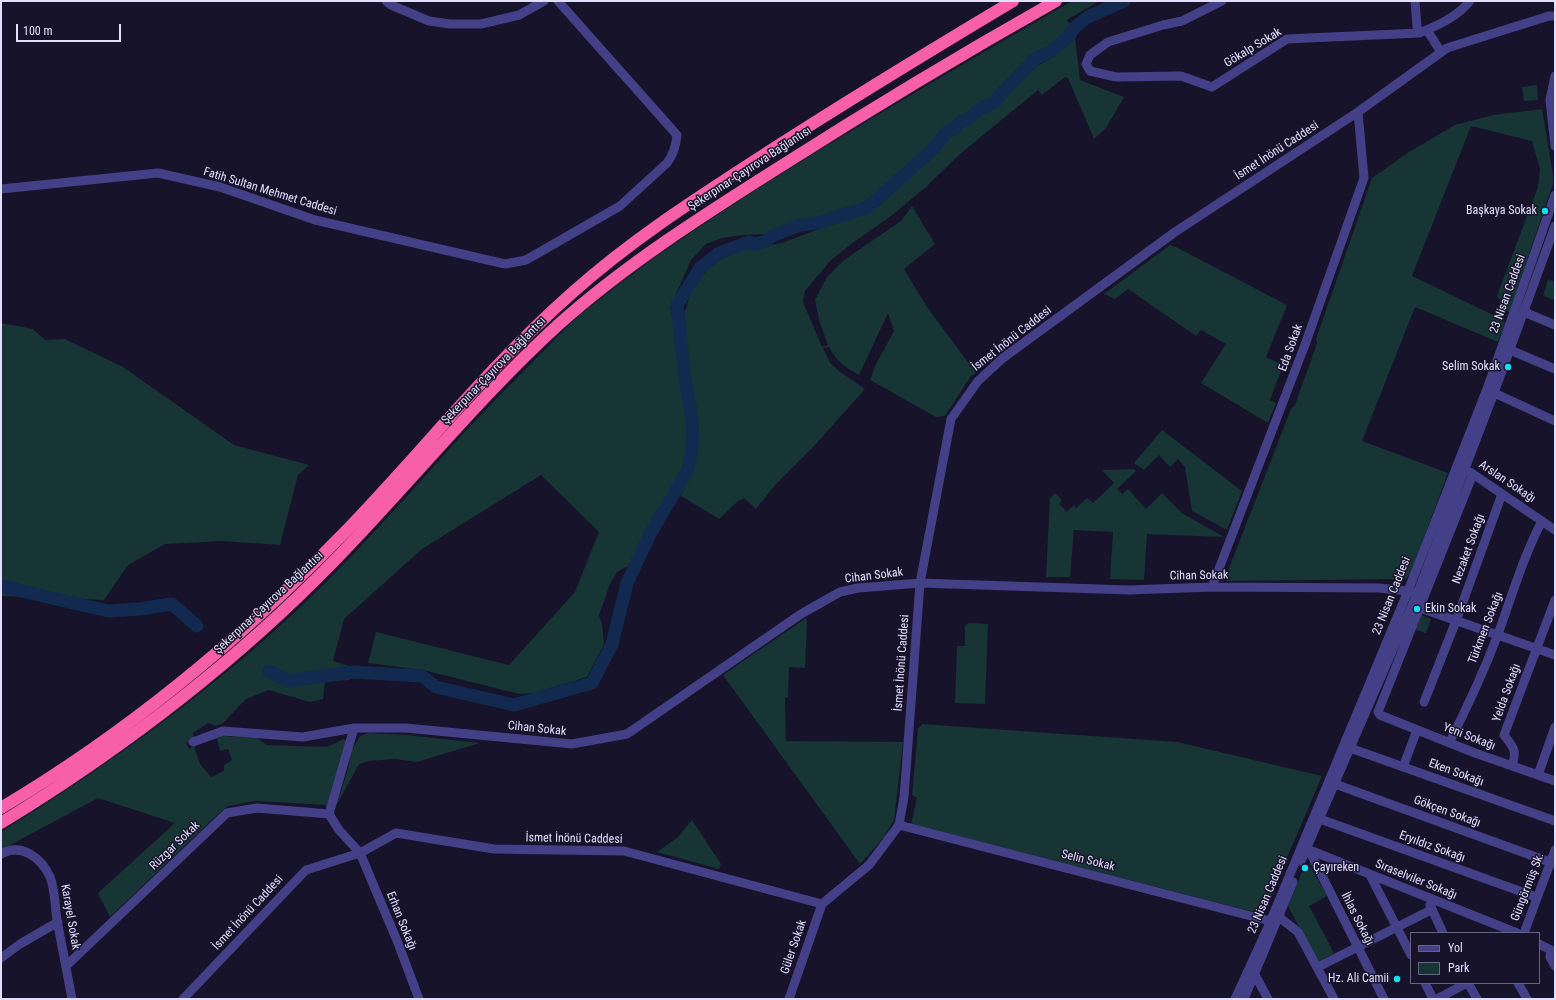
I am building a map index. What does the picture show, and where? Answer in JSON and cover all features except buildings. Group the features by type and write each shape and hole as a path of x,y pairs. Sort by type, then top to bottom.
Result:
{"highway":[{"path":"967,28 1005,1"},
{"name":"Şekerpınar-Çayırova Bağlantısı","path":"1,808 92,750 128,724 239,635 343,534 521,340 601,267 661,222 742,169 854,97 1013,1"},
{"name":"Şekerpınar-Çayırova Bağlantısı","path":"1,823 68,781 136,732 192,690 246,645 333,562 489,394 535,347 612,281 681,230 812,146 927,76 1056,1"}],"street":[{"path":"386,1 391,5 429,21 450,24 481,24 519,15 544,1"},
{"name":"Fatih Sultan Mehmet Caddesi","path":"1,189 158,173 220,187 315,220 505,264 526,260 620,206 667,163 673,156 676,144 677,135 558,1"},
{"name":"Gökalp Sokak","path":"1222,1 1182,21 1163,25 1108,42 1090,55 1086,64 1090,71 1116,77 1181,76 1212,86 1287,39 1423,31 1436,26 1464,9 1470,1"},
{"path":"1415,1 1416,27 1423,31 1442,52"},
{"name":"İsmet İnönü Caddesi","path":"900,826 904,797 920,583 951,420 978,380 1003,358 1175,232 1358,112 1447,48 1549,16 1555,16"},
{"path":"1555,76 1550,100 1555,146"},
{"name":"Eda Sokak","path":"1212,587 1306,342 1364,178 1358,112"},
{"name":"23 Nisan Caddesi","path":"1244,999 1255,975 1274,919 1465,469 1555,195"},
{"name":"23 Nisan Caddesi","path":"1235,999 1308,850 1412,593 1490,391 1510,350 1555,226"},
{"path":"1524,312 1555,325"},
{"path":"1510,350 1555,370"},
{"path":"1490,391 1555,422"},
{"name":"Arslan Sokağı","path":"1465,469 1555,530"},
{"path":"1473,474 1420,608 1555,655"},
{"name":"Nezaket Sokağı","path":"1424,702 1456,621 1502,494"},
{"name":"Türkmen Sokağı","path":"1449,743 1469,704 1498,635 1530,544 1542,520"},
{"name":"Cihan Sokak","path":"193,742 223,731 302,737 354,728 406,728 572,744 628,734 801,614 840,592 858,588 920,583 1129,590 1212,587 1379,588 1412,593"},
{"path":"1536,648 1555,600"},
{"name":"Yeni Sokağı","path":"1420,608 1378,712 1380,715 1449,743 1555,781"},
{"name":"Yelda Sokağı","path":"1512,766 1515,756 1514,748 1504,735 1536,648"},
{"path":"1538,775 1555,727"},
{"path":"354,728 329,814 339,830 360,853"},
{"path":"1403,766 1417,730"},
{"name":"Eken Sokağı","path":"1350,748 1555,820"},
{"name":"Gökçen Sokağı","path":"1335,784 1553,863"},
{"name":"Rüzgar Sokak","path":"66,966 227,813 257,808 329,814"},
{"name":"Eryıldız Sokağı","path":"1320,819 1536,897"},
{"path":"822,904 868,865 900,826"},
{"name":"Selin Sokak","path":"900,826 1274,919"},
{"name":"İsmet İnönü Caddesi","path":"183,999 306,870 360,853 396,833 494,849 624,851 822,904"},
{"name":"Karayel Sokak","path":"1,854 18,850 31,855 40,861 51,878 72,999"},
{"name":"Sıraselviler Sokağı","path":"1308,850 1514,932"},
{"name":"İhlas Sokağı","path":"1308,850 1384,999"},
{"name":"Güngörmüş Sk.","path":"1524,932 1536,897 1553,863 1555,850"},
{"name":"Erhan Sokağı","path":"360,853 398,943 419,999"},
{"path":"1370,875 1410,953"},
{"path":"1428,898 1431,910 1442,932"},
{"name":"Güler Sokak","path":"789,999 822,904"},
{"path":"1318,967 1431,910"},
{"path":"1274,919 1298,932 1334,999"},
{"path":"1,958 20,944 58,922"},
{"path":"1540,944 1553,946 1550,957 1555,966"},
{"path":"1255,975 1268,999"},
{"path":"1426,984 1433,999"},
{"path":"1436,999 1466,984"},
{"path":"1469,984 1477,999"},
{"path":"1519,984 1527,999"}],"green space":[{"path":"1072,1 1099,1 1067,20 1073,29 1054,46 1033,58 1019,70 993,98 958,119 954,125 946,128 920,157 900,173 868,204 860,204 768,234 722,238 706,244 691,260 670,308 677,330 686,406 689,415 690,440 684,471 654,519 628,566 617,572 610,584 599,615 602,625 604,644 587,677 534,693 519,694 423,670 368,663 376,632 509,665 575,592 599,532 541,475 422,549 344,619 333,661 352,667 349,680 325,682 323,699 310,702 269,690 246,699 223,723 216,726 208,723 193,733 194,738 186,743 189,749 194,746 200,764 211,777 224,771 224,765 232,760 228,749 220,751 217,738 225,735 230,737 251,736 267,745 327,747 344,739 348,741 327,805 255,801 228,806 110,917 98,893 175,823 98,798 1,850 1,832 38,809 110,760 181,708 249,653 306,602 396,508 475,421 584,311 655,257 737,202 819,150"},
{"path":"1075,37 1080,80 1124,97 1106,128 1094,139 1068,78 1065,77 1042,95 1038,90 960,154 926,187 891,216 831,260 805,291 803,302 822,347 828,345 819,320 815,300 827,277 844,260 901,221 912,206 935,244 904,269 927,307 976,373 971,376 945,416 936,417 870,380 875,366 894,331 888,313 859,375 842,364 829,347 823,348 830,363 865,389 815,445 776,484 756,509 744,498 737,502 719,519 681,496 694,465 697,416 688,382 681,323 692,289 713,263 743,249 782,243 879,206 946,139 953,135 961,127 998,104 1031,69 1050,59"},
{"path":"1537,85 1538,100 1524,101 1522,87"},
{"path":"1542,109 1553,175 1553,184 1509,313 1497,296 1538,187 1540,169 1532,141 1471,126 1412,276 1491,314 1505,323 1498,342 1415,307 1362,441 1448,473 1410,575 1406,579 1227,581 1226,576 1291,409 1295,405 1317,343 1316,339 1372,178 1409,152 1455,125 1493,115"},
{"path":"1170,245 1287,305 1266,357 1283,365 1270,400 1276,403 1268,423 1201,383 1226,344 1201,330 1196,336 1128,289 1115,299 1104,294"},
{"path":"1548,279 1555,282 1555,300 1543,296"},
{"path":"1,323 33,329 45,340 65,339 123,367 234,445 309,465 298,475 280,545 223,541 165,544 128,565 104,600 1,596"},
{"path":"1162,430 1242,491 1227,530 1192,511 1185,467 1178,459 1170,467 1159,455 1144,470 1134,463"},
{"path":"1134,469 1136,471 1117,489 1122,494 1128,489 1146,509 1162,493 1182,513 1224,537 1147,534 1144,580 1110,579 1113,532 1074,530 1070,577 1046,577 1050,498 1055,493 1062,500 1059,504 1067,512 1074,505 1076,508 1087,498 1093,503 1114,483 1102,470"},
{"path":"1421,615 1431,619 1426,633 1416,630"},
{"path":"806,618 805,668 789,667 788,697 785,698 786,741 903,742 894,820 884,837 860,864 723,675"},
{"path":"969,623 988,624 985,704 955,703 957,646 965,646 965,626"},
{"path":"922,724 1177,742 1322,776 1266,907 1258,913 911,824 917,798 912,795 918,729"},
{"path":"369,733 407,735 480,743 417,762 395,759 369,761 359,764 336,806 347,773 352,750 360,736"},
{"path":"692,820 721,864 719,869 657,852 678,837"},
{"path":"1309,864 1327,896 1309,906 1334,953 1318,962 1288,906 1304,867"}],"waterway":[{"path":"269,671 288,681 352,672 422,676 436,687 514,705 592,683 612,644 627,583 650,534 688,470 693,441 692,418 685,378 677,305 700,268 719,253 749,242 755,244 766,241 772,236 800,225 817,223 867,208 932,150 948,131 955,129 960,122 967,120 977,111 996,101 1036,58 1050,52 1069,36 1074,28 1088,17 1124,1"},
{"path":"1,586 108,611 139,609 172,604 197,626"}],"place":[{"name":"Başkaya Sokak","path":"1545,211"},
{"name":"Selim Sokak","path":"1508,367"},
{"name":"Ekin Sokak","path":"1417,609"},
{"name":"Çayıreken","path":"1305,868"},
{"name":"Hz. Ali Camii","path":"1397,979"}]}
